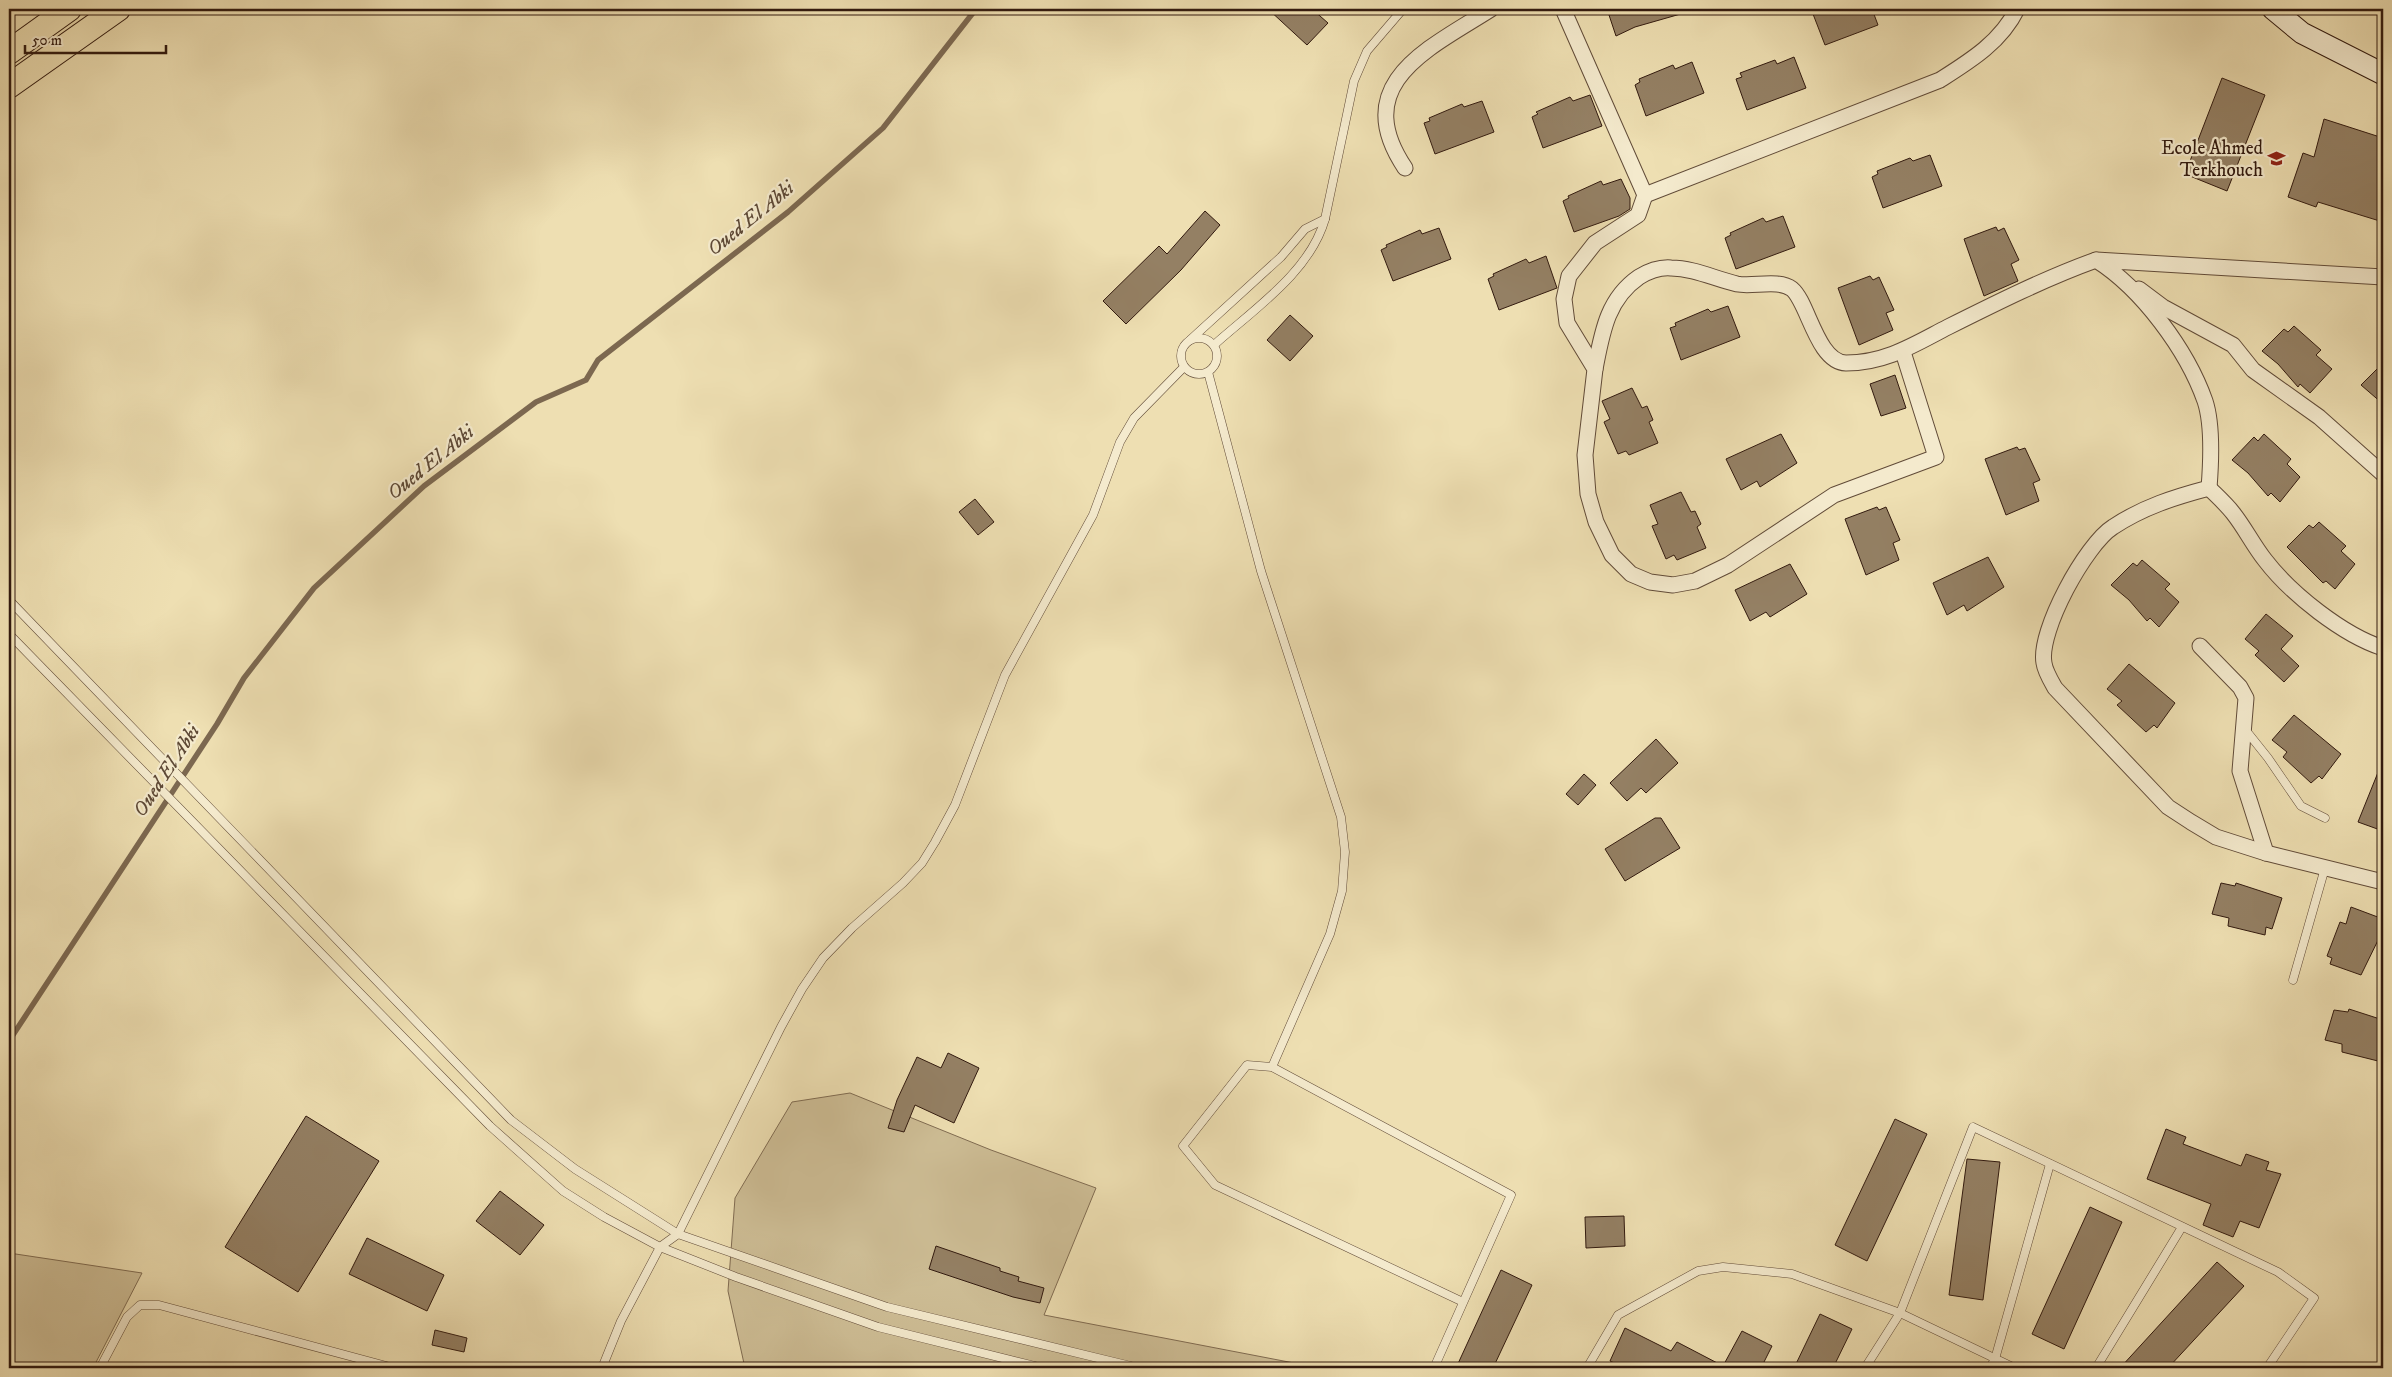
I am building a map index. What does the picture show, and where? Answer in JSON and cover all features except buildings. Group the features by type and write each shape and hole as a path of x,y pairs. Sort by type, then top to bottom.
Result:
{"main road":[{"path":"9,52 70,9"},
{"path":"9,86 118,9"}],"street":[{"path":"1405,168 1396,154 1386,119 1387,101 1395,82 1415,58 1491,9"},
{"path":"1563,9 1646,195 1638,215 1595,244 1569,276 1564,299 1567,322 1595,369"},
{"path":"1646,195 1940,80 1972,61 2008,26 2017,9"},
{"path":"2273,9 2302,33 2383,74"},
{"path":"1903,352 1936,458 1834,495 1728,565 1695,581 1673,585 1650,582 1631,574 1612,555 1596,522 1588,494 1584,455 1595,369 1604,325 1614,301 1628,285 1650,270 1671,268 1704,273 1750,286 1780,284 1793,290 1827,352 1843,363 1862,362 1903,352 1948,327 2074,268 2096,260 2383,277"},
{"path":"2096,260 2163,307 2233,345 2253,370 2319,417 2383,474"},
{"path":"2116,273 2169,333 2191,369 2205,402 2212,456 2209,488 2232,512 2265,560 2288,587 2319,612 2369,644 2383,648"},
{"path":"2209,488 2178,496 2140,511 2111,528 2085,555 2067,588 2046,637 2044,663 2055,688 2168,807 2216,837 2266,853 2383,882"},
{"path":"2200,646 2240,687 2246,698 2240,771 2266,853"}],"lane":[{"path":"1214,345 1293,273 1318,241 1326,219 1354,81 1367,51 1403,9"},
{"path":"1190,340 1203,338 1214,345 1218,356 1208,372 1194,374 1184,367 1181,355 1182,349 1190,340 1281,257 1305,229 1326,219"},
{"path":"602,1368 621,1321 660,1247 678,1234 781,1027 802,989 823,958 852,928 903,883 922,863 935,842 955,805 1005,675 1093,515 1120,442 1134,418 1184,367"},
{"path":"1208,372 1260,571 1341,817 1345,852 1342,891 1330,934 1272,1067"},
{"path":"9,600 511,1120 575,1169 678,1234 887,1307 1139,1368"},
{"path":"9,634 124,755 490,1126 563,1192 604,1217 660,1247 736,1277 878,1327 1043,1368"},
{"path":"2243,726 2301,806 2325,818"},
{"path":"2293,980 2326,868"},
{"path":"1434,1368 1511,1196 1272,1067 1247,1064 1183,1146 1215,1185 1463,1302"},
{"path":"1865,1368 1900,1313 1974,1127 2278,1272 2314,1298 2267,1368"},
{"path":"1990,1368 1995,1359 2050,1164"},
{"path":"2096,1368 2182,1226"},
{"path":"1588,1368 1618,1315 1698,1271 1723,1267 1792,1274 1900,1313 2015,1368"},
{"path":"100,1368 127,1317 140,1305 160,1305 394,1368"}],"shaded area":[{"path":"850,1093 991,1150 1096,1188 1044,1315 1320,1368 745,1368 728,1291 735,1198 792,1102"},
{"path":"9,1253 142,1273 93,1368 9,1368"}],"waterway":[{"name":"Oued El Abki","path":"9,1041 217,724 244,678 314,588 424,486 536,402 586,380 598,360 788,212 883,128 976,9"}],"place":[{"name":"Ecole Ahmed Terkhouch","path":"2277,159"}]}
